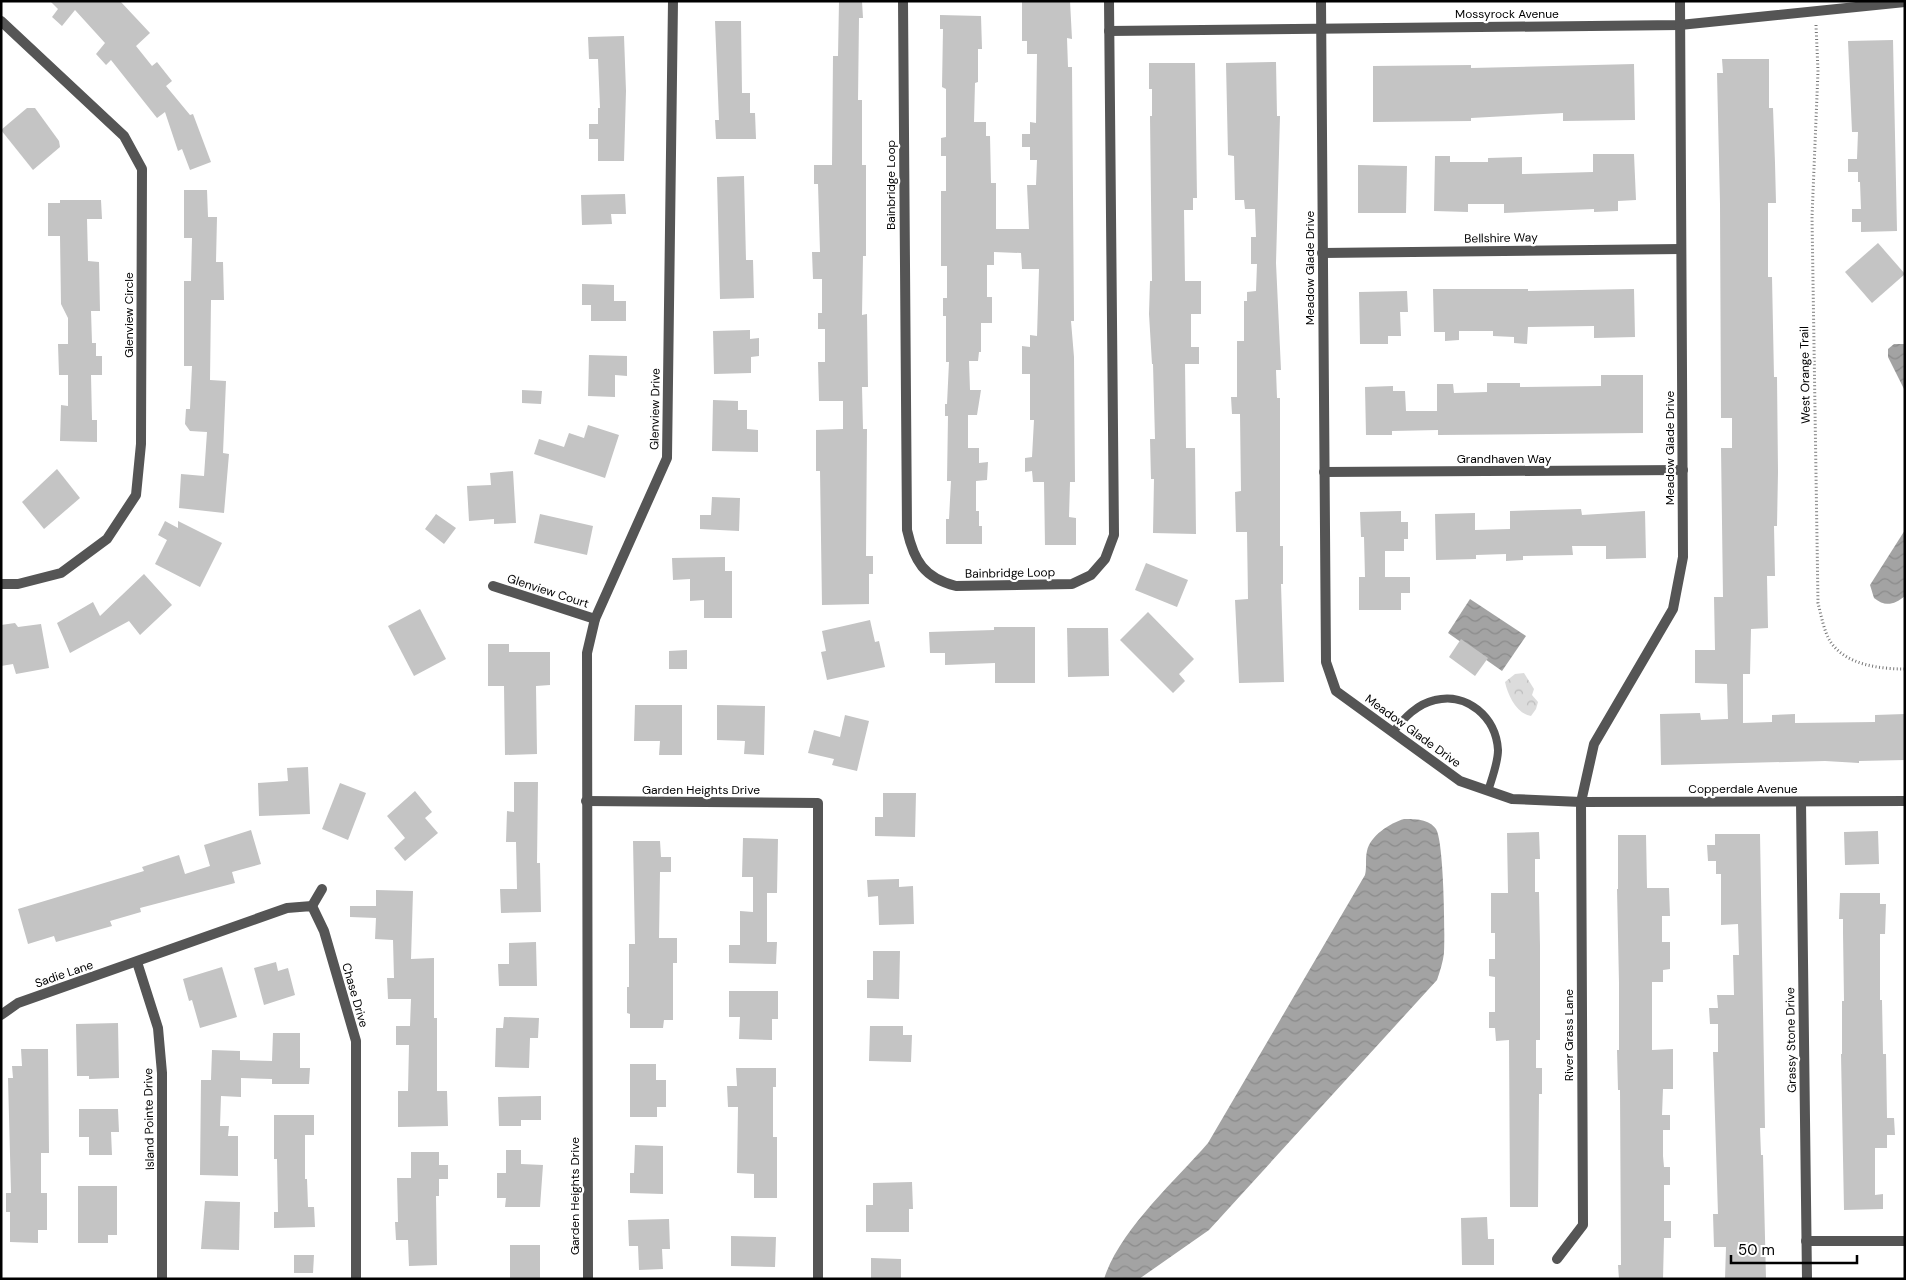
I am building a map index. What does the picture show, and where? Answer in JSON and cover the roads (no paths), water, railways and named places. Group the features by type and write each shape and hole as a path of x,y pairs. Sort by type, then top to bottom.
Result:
{"street":[{"name":"Glenview Drive","path":"586,801 587,653 595,619 667,458 673,1"},
{"name":"Bainbridge Loop","path":"902,1 907,530 912,553 928,574 942,583 956,586 1072,584 1091,575 1105,559 1114,535 1109,1"},
{"name":"Meadow Glade Drive","path":"1321,1 1326,662 1336,691 1460,781 1512,799 1581,802 1594,744 1673,609 1684,557 1680,1"},
{"name":"Mossyrock Avenue","path":"1109,31 1680,26 1905,2"},
{"name":"Glenview Circle","path":"1,21 124,136 142,169 141,444 136,494 107,539 61,573 18,584 1,584"},
{"name":"Bellshire Way","path":"1322,253 1681,248"},
{"name":"Grandhaven Way","path":"1324,472 1683,470"},
{"name":"Glenview Court","path":"493,586 595,619"},
{"name":"Garden Heights Drive","path":"588,1279 586,801 818,803 818,1279"},
{"name":"Copperdale Avenue","path":"1581,802 1905,801"},
{"name":"River Grass Lane","path":"1557,1259 1582,1225 1581,802"},
{"name":"Grassy Stone Drive","path":"1801,802 1807,1279"},
{"path":"137,962 287,908 312,906 322,889"},
{"name":"Chase Drive","path":"312,906 324,931 356,1041 356,1279"},
{"name":"Sadie Lane","path":"1,1015 18,1003 137,962"},
{"name":"Island Pointe Drive","path":"137,962 158,1028 162,1073 162,1279"},
{"path":"1806,1241 1905,1241"}],"lane":[{"path":"1393,732 1408,714 1433,700 1458,699 1472,705 1483,713 1496,737 1498,751 1488,790"}],"water":[{"path":"1894,344 1905,344 1905,391 1888,357 1888,349"},
{"path":"1905,530 1905,596 1890,604 1882,603 1874,598 1870,585"},
{"path":"1470,599 1526,636 1502,671 1448,633"},
{"path":"1404,819 1422,820 1430,823 1436,829 1439,837 1443,889 1444,953 1437,980 1209,1230 1139,1279 1104,1279 1111,1261 1135,1225 1149,1207 1208,1143 1365,875 1367,851 1372,840 1387,827"}]}
